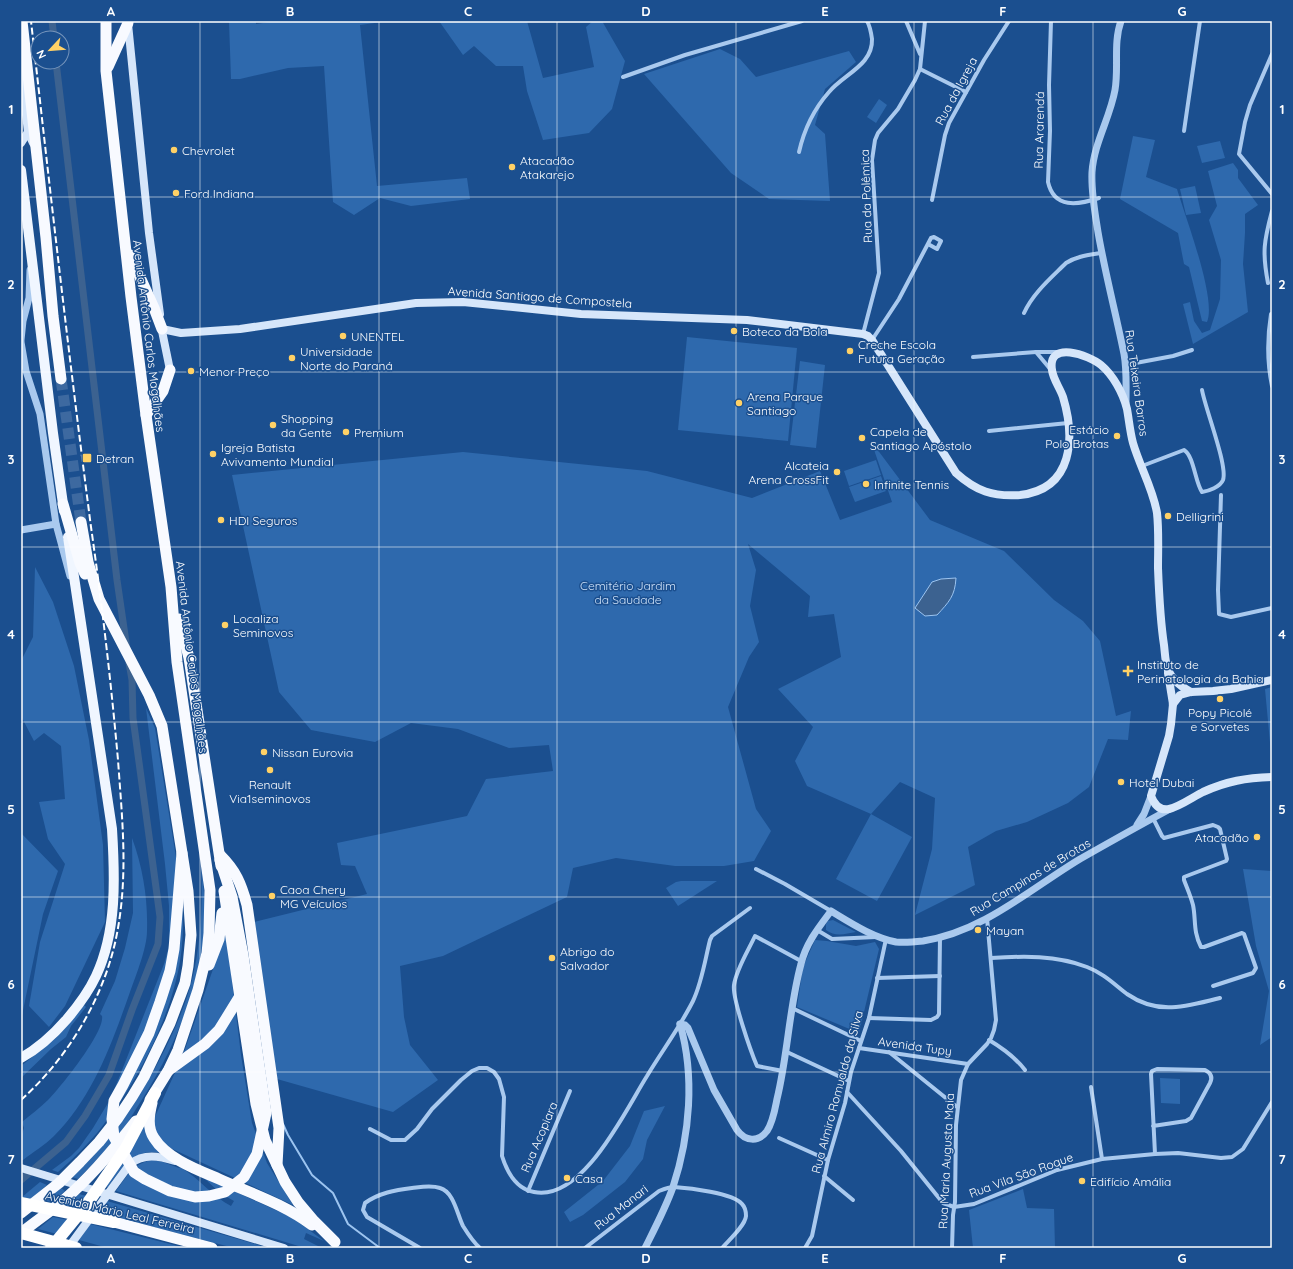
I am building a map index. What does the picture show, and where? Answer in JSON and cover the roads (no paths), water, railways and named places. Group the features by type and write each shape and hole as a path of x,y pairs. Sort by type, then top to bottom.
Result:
{"highway":[{"path":"22,21 61,380"},
{"name":"Avenida Antônio Carlos Magalhães","path":"21,1233 66,1199 93,1172 123,1138 155,1093 168,1071 186,1030 198,990 210,933 210,890 177,662 171,586 146,415 124,238 106,71 106,21"},
{"path":"106,71 128,22"},
{"path":"124,238 135,268 162,329"},
{"path":"146,415 163,391 170,370"},
{"path":"21,1213 59,1183 99,1142 118,1118 144,1077 170,1023 185,983 190,943 190,912 162,726 149,695 80,563 63,504"},
{"path":"81,522 88,562 99,599"},
{"path":"171,586 189,658 220,860 266,1112 257,1154 244,1177 226,1192 195,1197 170,1191 134,1172 114,1137 112,1119 114,1101 149,1032 168,977 174,949 182,853"},
{"path":"198,990 220,939 222,911 220,860"},
{"path":"220,860 232,868 243,890 247,906 279,1128 277,1166"},
{"path":"168,1071 205,1044 219,1030 244,995"},
{"path":"244,995 259,1122 265,1140 284,1182 298,1202 314,1221 339,1245"},
{"path":"155,1093 149,1118 151,1131 154,1138 164,1150 187,1165 282,1206 308,1222 339,1245"},
{"path":"51,1248 87,1204 126,1148 155,1093"},
{"name":"Avenida Mário Leal Ferreira","path":"21,1203 114,1222 212,1248"},
{"path":"21,1233 76,1248"}],"main road":[{"name":"Avenida Antônio Carlos Magalhães","path":"128,22 149,233 162,329 170,370"},
{"path":"21,71 28,132 37,152"},
{"path":"21,144 28,132"},
{"path":"21,170 52,426 112,829 114,868 111,918 108,938 96,976 78,1006 58,1029 46,1040 21,1058"},
{"name":"Avenida Santiago de Compostela","path":"162,329 181,333 240,329 409,304 442,302 493,304 581,314 747,320 863,334 872,340"},
{"name":"Avenida Santiago de Compostela","path":"165,343 169,339 181,333"},
{"path":"872,340 956,473 964,480 988,493 1001,495 1027,494 1042,488 1054,479 1062,470 1069,445 1069,423 1062,395 1052,371 1053,360 1060,353 1071,352 1082,354 1101,365 1119,389 1126,407"},
{"name":"Rua Teixeira Barros","path":"1126,407 1133,444 1142,466 1156,511 1158,526 1160,615 1168,668 1176,682 1191,692"},
{"path":"1168,668 1173,704 1169,736 1151,796 1158,807 1170,809"},
{"path":"1173,704 1178,697 1191,692 1231,689 1272,680"},
{"name":"Rua Campinas de Brotas","path":"1170,809 1203,792 1235,780 1272,777"},
{"path":"68,1248 125,1170 135,1160 142,1157 156,1156 187,1165"},
{"path":"21,1168 284,1248"}],"street":[{"path":"623,77 685,55 802,21"},
{"path":"799,152 802,138 828,92 860,66 871,51 871,30 867,21"},
{"path":"906,21 920,55"},
{"name":"Rua da Polêmica","path":"863,334 878,273 872,160 875,140 878,133 909,92 920,69 920,55 925,21"},
{"name":"Rua da Igreja","path":"932,200 945,134 949,123 1009,21"},
{"name":"Rua Ararendá","path":"1051,21 1048,182 1050,190 1057,200 1064,202 1096,199"},
{"name":"Rua Teixeira Barros","path":"1121,21 1118,36 1118,78 1108,120 1095,152 1092,179 1096,199 1101,254 1124,355 1126,407"},
{"path":"1184,131 1200,21"},
{"path":"1272,54 1250,105 1239,154 1272,194"},
{"path":"920,69 966,92"},
{"path":"1268,283 1265,267 1264,247 1272,211"},
{"path":"872,340 899,299 928,244"},
{"path":"30,250 29,298 23,321 21,341 26,371 40,414 56,524 80,612"},
{"path":"1024,313 1034,296 1066,263 1081,256 1101,254"},
{"path":"1271,314 1268,332 1268,348 1272,386"},
{"path":"1125,365 1158,359 1192,350"},
{"path":"1036,352 1052,371"},
{"path":"973,357 1036,352 1060,353"},
{"path":"1142,466 1184,450 1189,454 1202,492 1217,487 1221,484 1223,479 1223,468 1204,404 1202,390"},
{"path":"989,432 1069,423"},
{"path":"1221,495 1218,582 1219,614 1231,617 1272,608"},
{"path":"21,530 56,524"},
{"path":"1134,829 1144,814 1151,796"},
{"name":"Rua Campinas de Brotas","path":"756,869 867,931 883,938 906,942 940,937 988,918 1080,860 1170,809"},
{"path":"1153,818 1164,838 1213,825 1220,829 1227,859 1226,861 1184,877 1193,904 1195,930 1199,944 1204,947 1242,933 1244,934 1256,970 1253,973 1213,986"},
{"path":"370,1130 391,1140 405,1140 417,1129 432,1109 461,1080 472,1071 479,1068 487,1068 494,1072 499,1079 504,1097 502,1156 505,1165 514,1180 520,1187 537,1193 555,1190 573,1180 588,1166 610,1139 646,1077 680,1024 693,1001 699,986 712,936 750,908"},
{"path":"680,1024 685,1024 688,1028 708,1077 720,1101 741,1136 752,1140 757,1139 768,1130 773,1117 784,1071 792,1008 801,961 812,938 831,911"},
{"name":"Rua Maria Augusta Maia","path":"952,1248 957,1107 961,1080 968,1064 989,1040 994,1030 996,1020 988,918"},
{"path":"817,930 832,939 883,938"},
{"path":"784,1071 757,1066 735,998 734,984 738,971 755,936 801,961"},
{"path":"869,1018 934,1019 939,1014 940,937"},
{"name":"Rua Almiro Romualdo da Silva","path":"805,1248 812,1236 828,1160 845,1103 849,1081 869,1018 883,938"},
{"path":"991,958 1022,956 1074,963 1100,972 1139,1001 1162,1008 1175,1007 1220,998"},
{"path":"877,978 940,976"},
{"path":"792,1008 861,1040"},
{"path":"646,1248 673,1187 685,1138 689,1106 687,1059 680,1024"},
{"path":"989,1040 1008,1051 1025,1070"},
{"name":"Avenida Tupy","path":"859,1048 968,1064"},
{"path":"787,1052 849,1081"},
{"path":"889,1052 957,1107"},
{"path":"1153,1126 1186,1121 1191,1118 1212,1079 1209,1072 1205,1070 1153,1070 1151,1074 1153,1126 1155,1154"},
{"path":"1091,1087 1102,1159"},
{"name":"Rua Acopiara","path":"528,1191 570,1091"},
{"path":"847,1092 911,1162 943,1203 954,1207"},
{"name":"Rua Vila São Roque","path":"954,1207 974,1204 1057,1170 1102,1159 1178,1153 1221,1158 1232,1157 1244,1149 1272,1102"},
{"path":"779,1138 828,1160"},
{"path":"824,1176 853,1200"},
{"path":"420,1248 367,1217 363,1210 365,1203 380,1195 397,1190 425,1186 441,1188 446,1191 450,1197 469,1237 480,1248"},
{"path":"673,1187 697,1189 717,1194 739,1202 743,1205 746,1214 743,1224 722,1248"},
{"name":"Rua Manari","path":"585,1248 659,1191 673,1187"}],"waterway":[{"path":"52,21 53,30"},
{"path":"57,70 117,580 127,649"},
{"path":"21,1180 66,1142 85,1116 109,1075 132,1010 158,944 160,917 133,718 132,680 129,663"},
{"path":"283,1124 312,1175 333,1193 348,1224 380,1248"}],"tunnel":[{"path":"61,379 81,522"}],"railway":[{"path":"21,1100 39,1083 55,1064 84,1022 95,999 113,952 118,928 123,886 123,844 118,760 103,614 67,337 31,21"}],"place":[{"name":"Chevrolet","path":"174,150"},
{"name":"Atacadão Atakarejo","path":"512,167"},
{"name":"Ford Indiana","path":"176,193"},
{"name":"Boteco da Bola","path":"734,331"},
{"name":"UNENTEL","path":"343,336"},
{"name":"Creche Escola Futura Geração","path":"850,351"},
{"name":"Universidade Norte do Paraná","path":"292,358"},
{"name":"Menor Preço","path":"191,371"},
{"name":"Arena Parque Santiago","path":"739,403"},
{"name":"Shopping da Gente","path":"273,425"},
{"name":"Premium","path":"346,432"},
{"name":"Estácio Polo Brotas","path":"1117,436"},
{"name":"Capela de Santiago Apóstolo","path":"862,438"},
{"name":"Igreja Batista Avivamento Mundial","path":"213,454"},
{"name":"Detran","path":"87,458"},
{"name":"Alcateia Arena CrossFit","path":"837,472"},
{"name":"Infinite Tennis","path":"866,484"},
{"name":"Delligrini","path":"1168,516"},
{"name":"HDI Seguros","path":"221,520"},
{"name":"Localiza Seminovos","path":"225,625"},
{"name":"Instituto de Perinatologia da Bahia","path":"1128,671"},
{"name":"Popy Picolé e Sorvetes","path":"1220,699"},
{"name":"Nissan Eurovia","path":"264,752"},
{"name":"Renault Via1seminovos","path":"270,770"},
{"name":"Hotel Dubai","path":"1121,782"},
{"name":"Atacadão","path":"1257,837"},
{"name":"Caoa Chery MG Veículos","path":"272,896"},
{"name":"Mayan","path":"978,930"},
{"name":"Abrigo do Salvador","path":"552,958"},
{"name":"Casa","path":"567,1178"},
{"name":"Edifício Amália","path":"1082,1181"}],"park label":[{"name":"Cemitério Jardim da Saudade","path":"628,592"}]}
